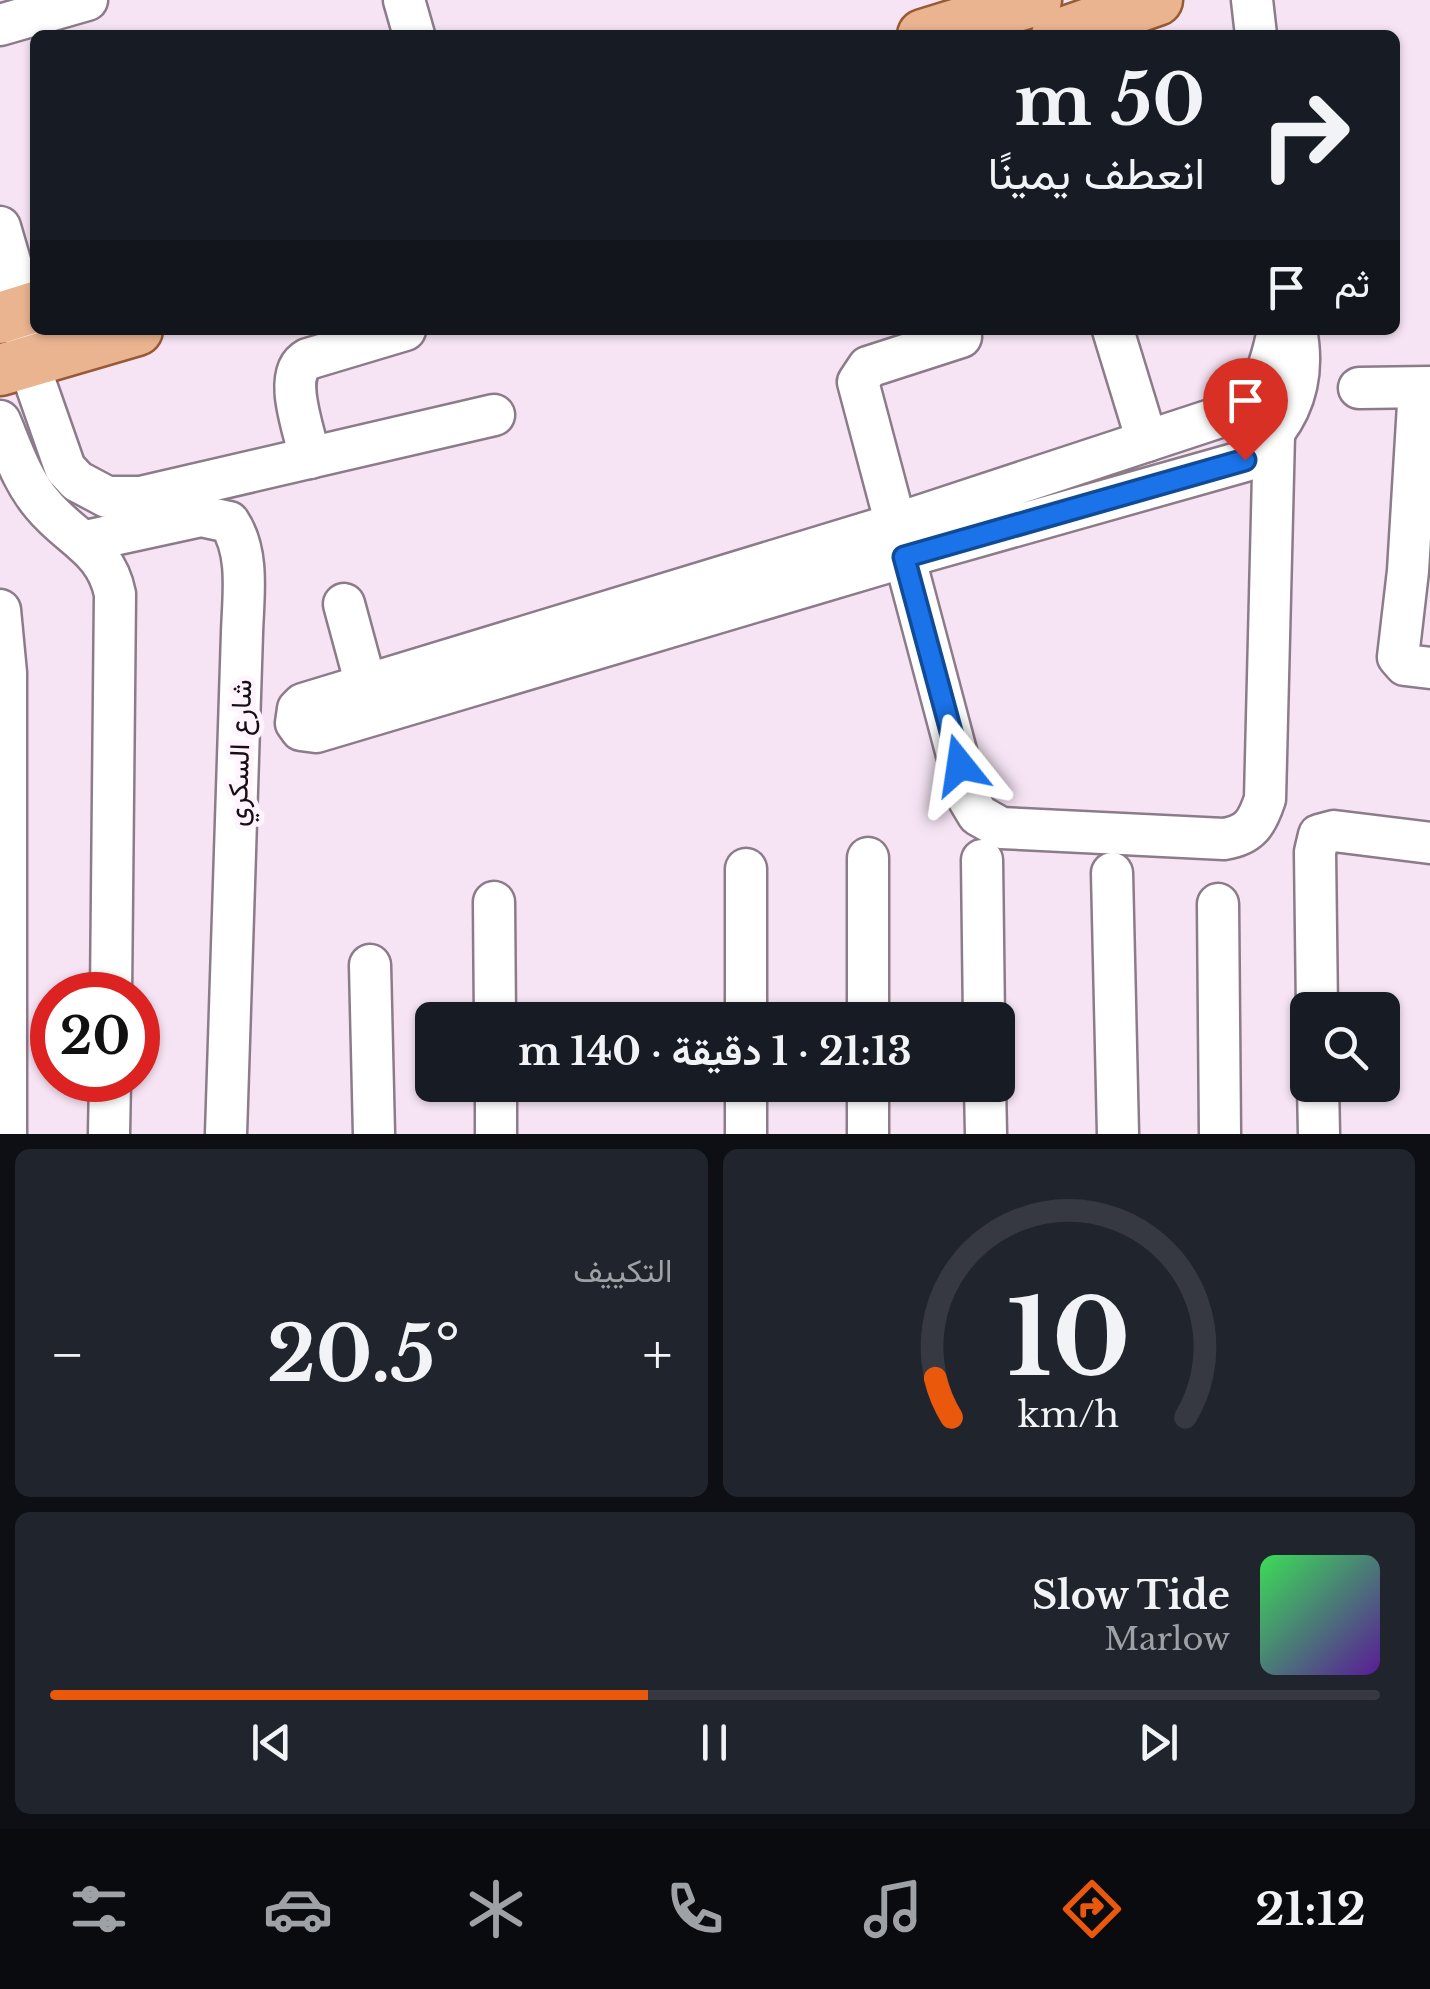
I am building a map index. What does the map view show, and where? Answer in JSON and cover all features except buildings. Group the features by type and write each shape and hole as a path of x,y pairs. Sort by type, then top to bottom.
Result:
{"main road":[{"path":"938,30 1036,0"},
{"path":"1070,30 1157,0"},
{"path":"14,366 120,335"}],"street":[{"path":"0,24 87,0"},
{"path":"404,0 413,30"},
{"path":"1252,0 1255,30"},
{"path":"0,228 20,312 14,366 65,468 76,481 107,497 141,497 494,414"},
{"path":"310,458 294,380 298,367 308,359 388,335"},
{"path":"1115,335 1148,440"},
{"path":"900,541 1148,440 1223,416 1256,394 1266,378 1277,335"},
{"path":"344,604 370,700 900,541 1245,460 1283,423 1297,386 1296,335"},
{"path":"960,336 868,367 858,382 970,800 978,815 1001,828 1235,837 1249,832 1265,799 1274,434 1256,394"},
{"path":"1359,388 1424,388 1398,657 1405,665 1430,668"},
{"path":"0,421 28,486 44,507 86,540 111,574 115,594 110,972"},
{"name":"شارع السكري","path":"86,540 201,516 229,522 238,535 243,564 242,651 226,1134"},
{"path":"0,610 6,673 6,1134"},
{"path":"1317,992 1315,852 1319,836 1334,831 1430,843"},
{"path":"868,858 868,1002"},
{"path":"982,860 984,1002"},
{"path":"746,869 746,1002"},
{"path":"1112,873 1118,1134"},
{"path":"494,902 495,1002"},
{"path":"1218,904 1220,1134"},
{"path":"370,966 374,1134"},
{"path":"109,1134 110,1102"},
{"path":"496,1102 496,1134"},
{"path":"746,1102 746,1134"},
{"path":"868,1102 868,1134"},
{"path":"985,1102 986,1134"},
{"path":"1318,1102 1319,1134"}],"route":[{"path":"960,765 904,557 1245,460"}]}
